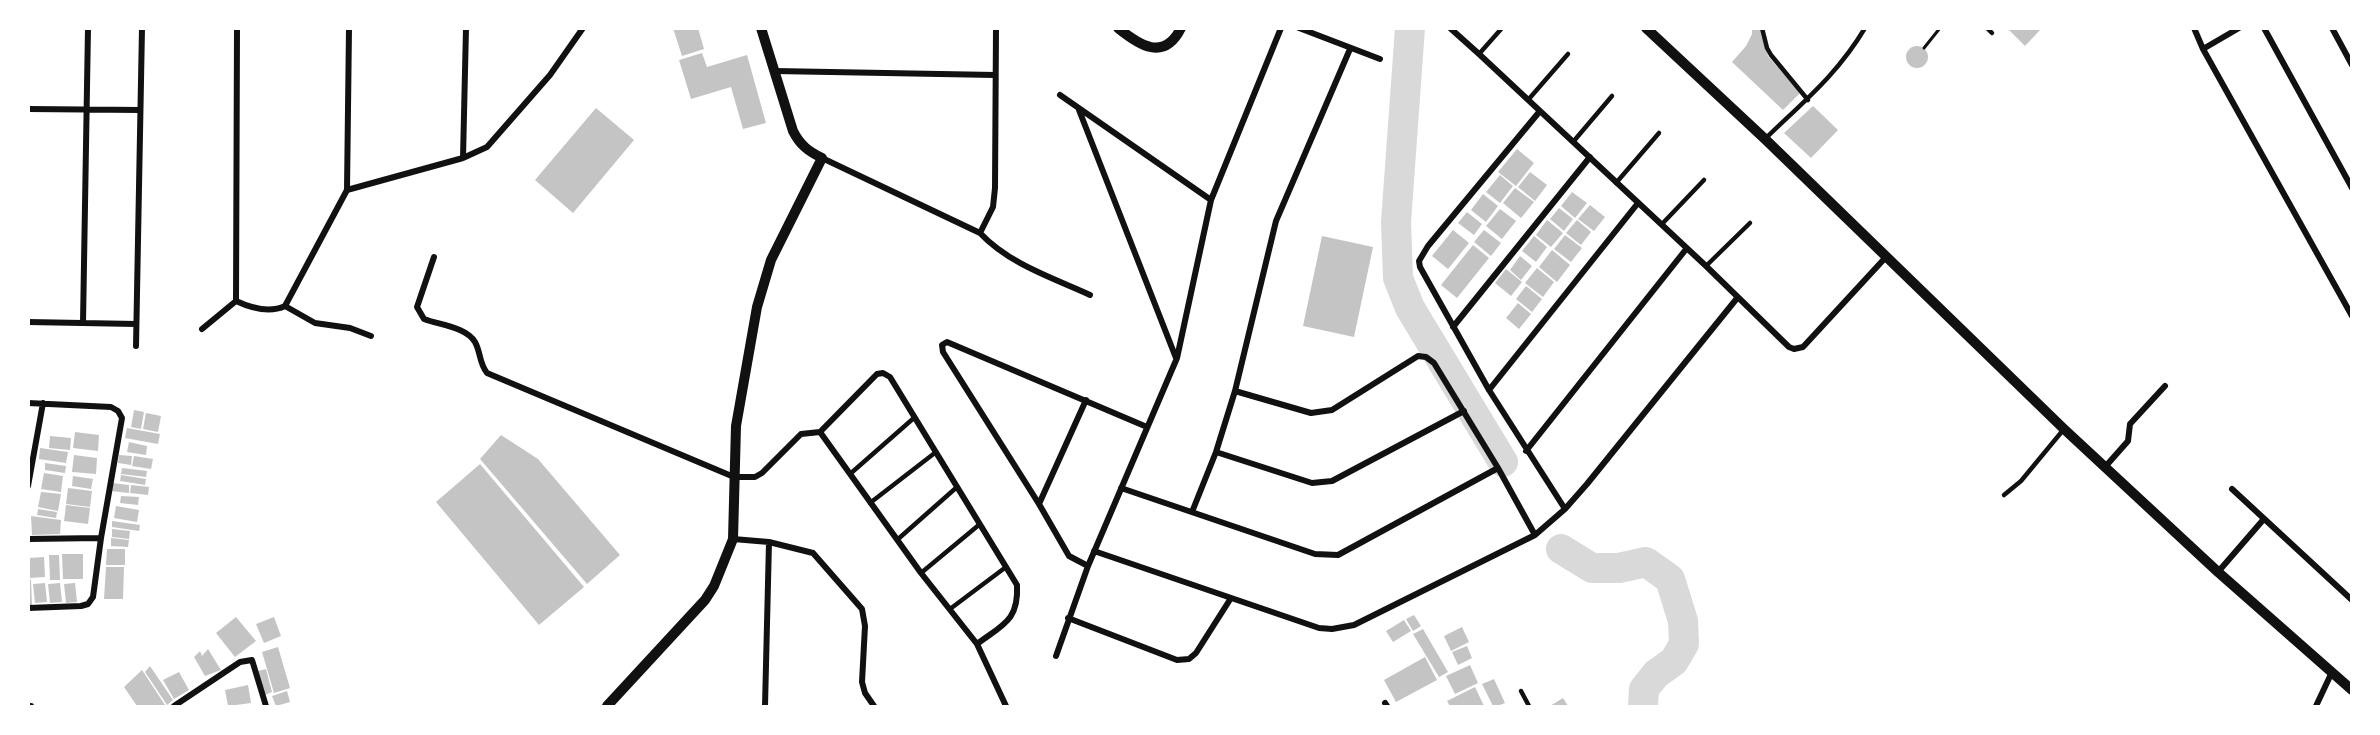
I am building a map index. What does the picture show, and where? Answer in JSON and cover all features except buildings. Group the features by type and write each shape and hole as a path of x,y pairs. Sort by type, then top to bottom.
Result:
{"street":[{"path":"83,323 88,28"},
{"path":"136,346 142,28"},
{"path":"236,302 237,28"},
{"path":"236,302 253,309 285,306 347,190 349,28"},
{"path":"463,158 466,28"},
{"path":"347,190 463,158 487,147 550,75 583,28"},
{"path":"761,28 793,131 808,151 980,233 994,247 1018,262 1090,296"},
{"path":"980,233 993,207 995,188 996,28"},
{"path":"1118,28 1138,44 1163,47 1173,41 1180,28"},
{"path":"1056,656 1094,551 1177,358 1211,200 1281,28"},
{"path":"1299,28 1380,59"},
{"path":"1450,28 1687,248 1786,345 1799,349 1807,343 1886,257"},
{"path":"1646,28 1765,139 2064,429 2218,572 2352,690"},
{"path":"2194,28 2203,49 2352,316"},
{"path":"2203,49 2239,28"},
{"path":"2264,28 2352,188"},
{"path":"2332,28 2352,65"},
{"path":"1192,512 1216,452 1235,391 1276,221 1350,49"},
{"path":"775,71 995,75"},
{"path":"1060,95 1211,200"},
{"path":"28,109 140,110"},
{"path":"1079,110 1177,358"},
{"path":"1540,111 1422,254 1419,261 1420,267 1489,390 1565,509"},
{"path":"1453,327 1590,157"},
{"path":"607,706 705,600 714,586 733,539 736,426 757,307 771,260 822,158"},
{"path":"1489,390 1638,203"},
{"path":"1526,451 1687,248"},
{"path":"434,257 417,307 419,314 424,319 467,333 475,342 480,364 487,373 734,477 755,477 762,473 801,434 819,432 877,374 883,373 890,377 1017,585 1018,602 1012,617 977,644"},
{"path":"1094,551 1319,628 1332,629 1354,625 1534,535 1565,509 1738,297"},
{"path":"202,329 236,302"},
{"path":"285,306 315,323 350,328 371,336"},
{"path":"28,322 136,324"},
{"path":"1088,566 1069,556 1039,504 942,352 942,345 947,342 1147,427"},
{"path":"1235,391 1311,413 1332,410 1418,356 1426,357 1434,363 1464,411 1534,535"},
{"path":"2105,467 2128,441 2130,424 2165,386"},
{"path":"1039,504 1086,400"},
{"path":"28,403 111,407 118,411 122,418 93,597 88,604 28,608"},
{"path":"28,486 43,403"},
{"path":"1216,452 1312,483 1332,481 1464,411"},
{"path":"819,432 921,573 977,644 1006,706"},
{"path":"1121,488 1315,554 1338,555 1498,468"},
{"path":"2232,489 2352,600"},
{"path":"2218,572 2263,520"},
{"path":"28,538 101,538"},
{"path":"733,539 768,542 813,553 862,609 865,626 862,682 865,693 874,706"},
{"path":"765,706 768,542"},
{"path":"1068,618 1177,660 1189,659 1197,653 1231,598"},
{"path":"174,706 185,703 240,662 252,660 266,706"},
{"path":"2316,706 2332,672"}],"lane":[{"path":"1479,54 1502,28"},
{"path":"1762,28 1771,55 1808,100"},
{"path":"1765,139 1808,100 1845,60 1865,28"},
{"path":"1528,100 1568,54"},
{"path":"1573,142 1612,96"},
{"path":"1616,183 1659,133"},
{"path":"1662,225 1704,180"},
{"path":"1706,266 1750,223"},
{"path":"850,474 915,417"},
{"path":"2004,495 2021,481 2064,429"},
{"path":"870,503 936,452"},
{"path":"897,540 957,487"},
{"path":"921,573 980,524"},
{"path":"950,609 1006,567"},
{"path":"1521,691 1529,706"}],"path":[{"path":"1924,48 1940,28"}],"waterway":[{"path":"1410,28 1396,222 1398,278 1410,308 1503,462"},
{"path":"1561,549 1592,568 1619,568 1646,562 1670,579 1683,621 1684,644 1674,661 1656,674 1644,689 1643,706"}]}
